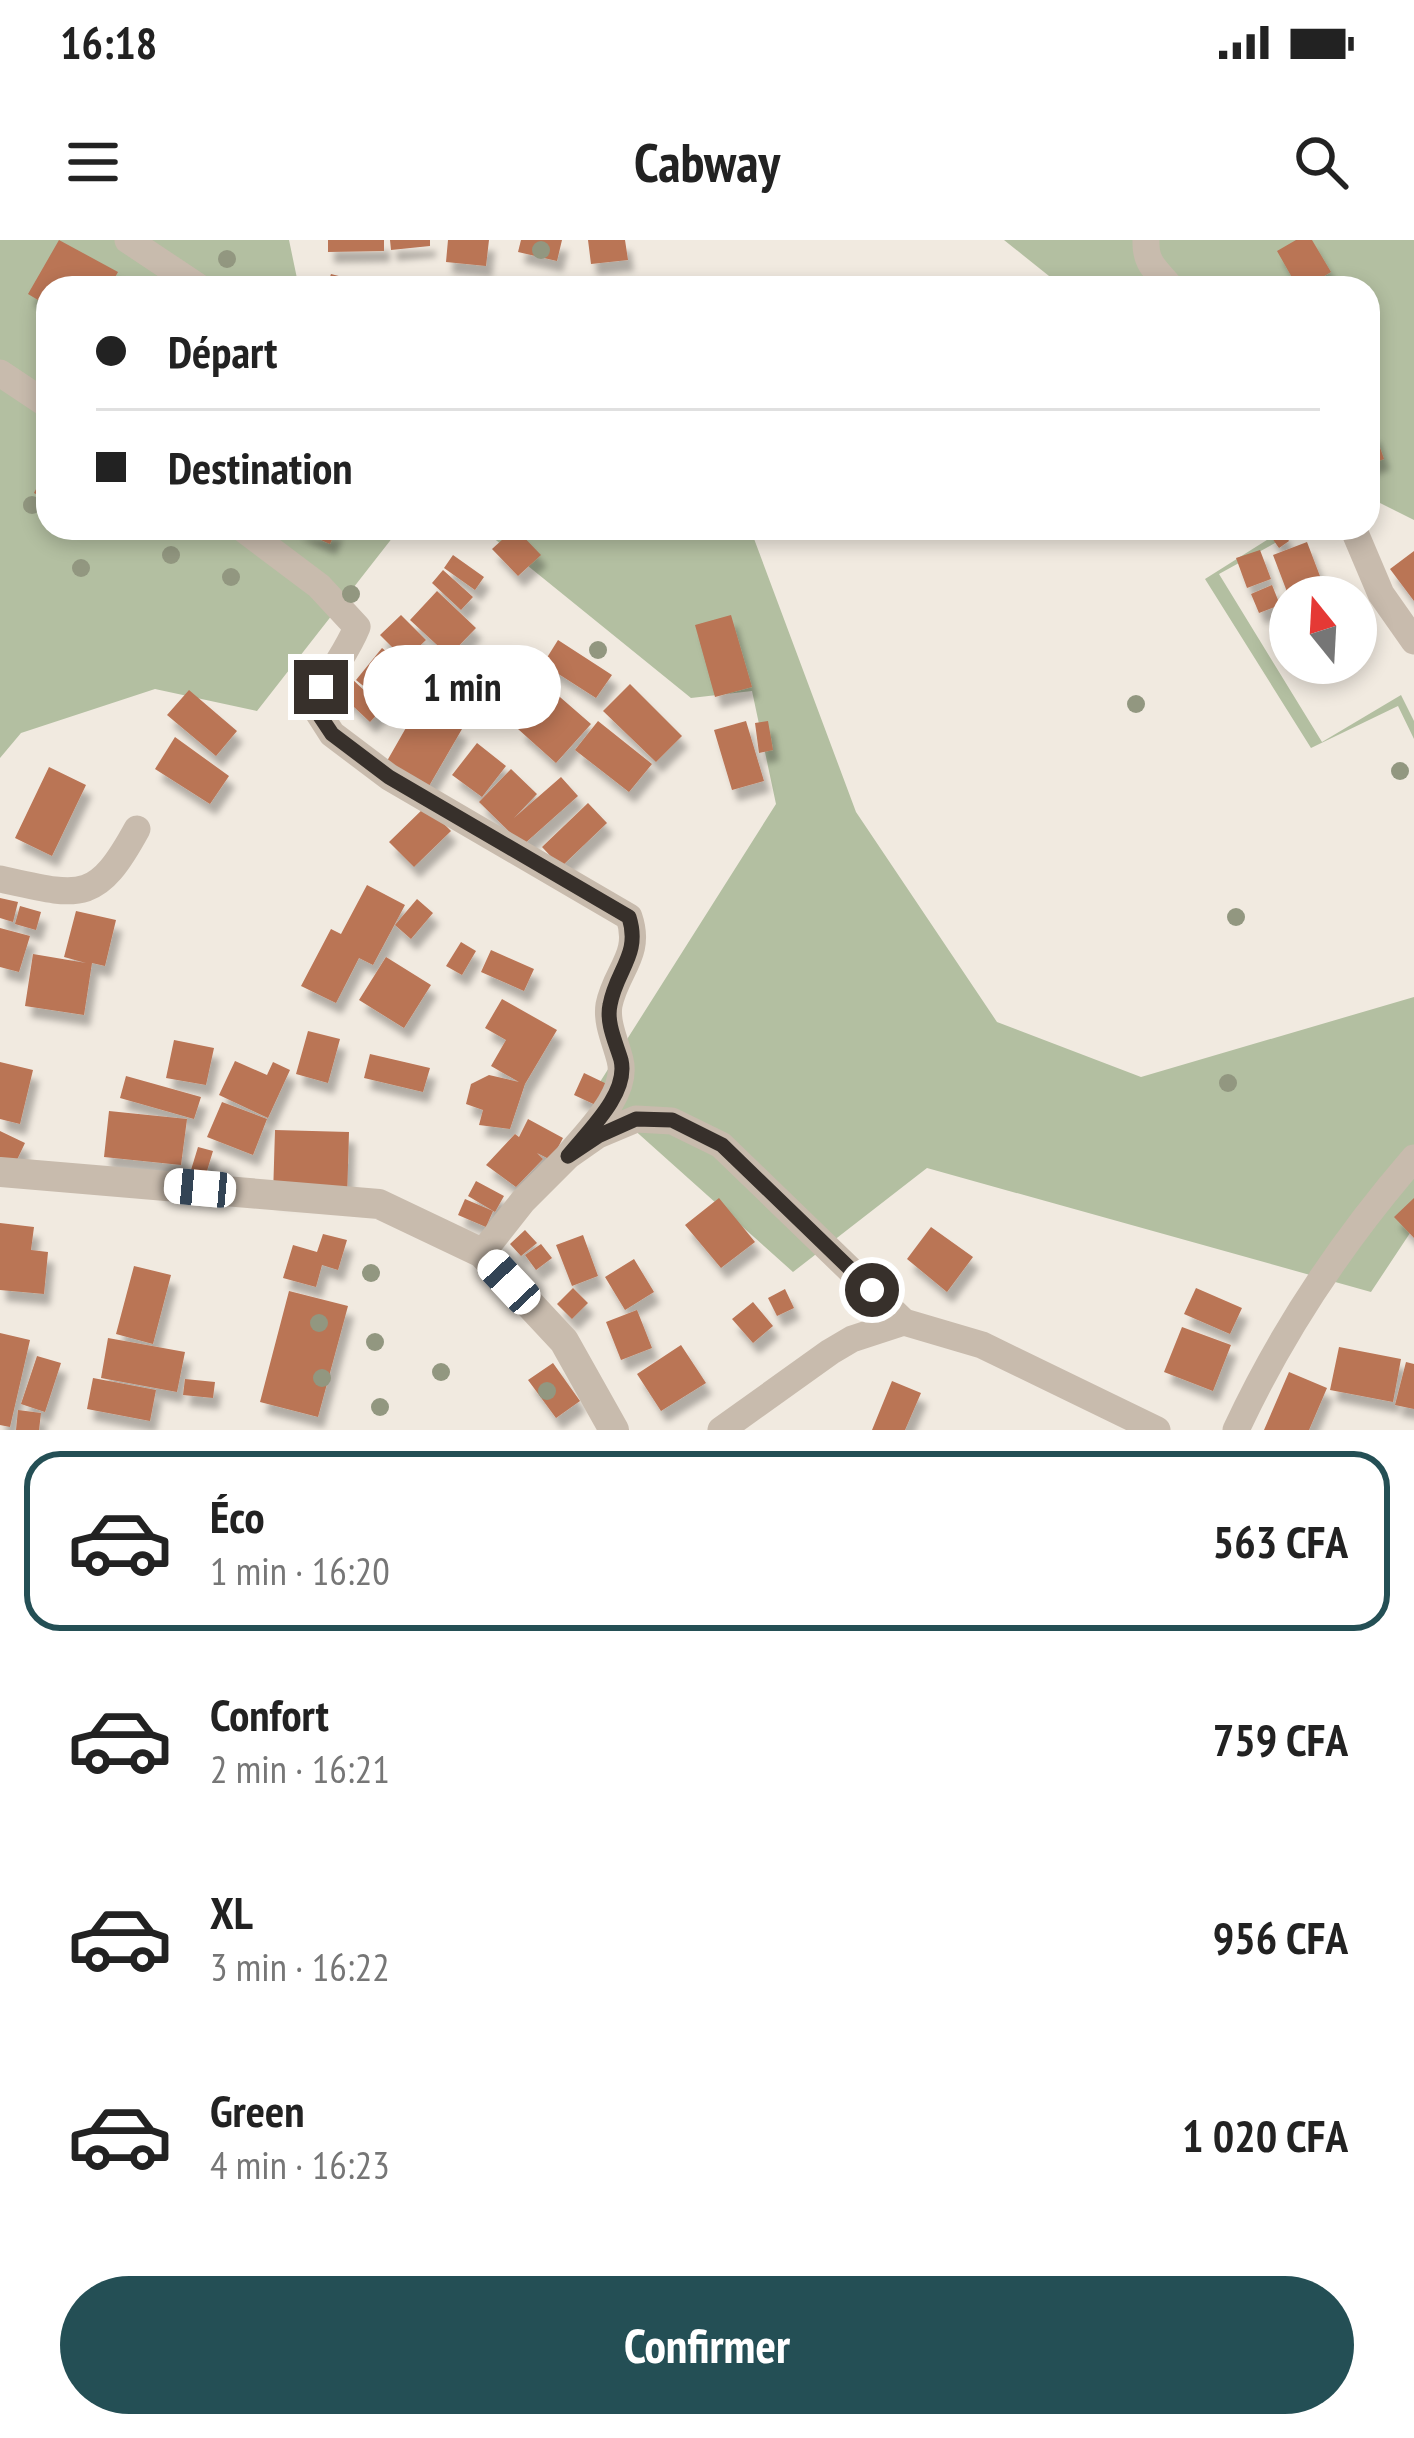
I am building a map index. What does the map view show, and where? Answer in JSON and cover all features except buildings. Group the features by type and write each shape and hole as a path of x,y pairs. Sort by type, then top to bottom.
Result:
{"street":[{"path":"128,240 182,276"},
{"path":"1146,240 1145,255 1159,276"},
{"path":"0,373 36,397"},
{"path":"258,540 319,586 357,627 346,654 321,687 316,710 332,734 389,777 629,917 636,937 609,1007 623,1066 612,1101 482,1253"},
{"path":"1358,540 1381,594 1414,641"},
{"path":"0,879 77,891 101,884 137,829"},
{"path":"568,1156 636,1119 672,1120 722,1145 904,1322 982,1345 1157,1430"},
{"path":"1236,1430 1276,1352 1314,1293 1414,1158"},
{"path":"0,1172 379,1204 482,1253 564,1342 614,1430"},
{"path":"721,1430 852,1339 904,1322"}],"green space":[{"path":"0,240 289,240 296,276 36,276 36,540 391,540 257,711 155,689 21,733 0,758"},
{"path":"1004,240 1414,240 1414,520 1380,503 1380,276 1049,276"},
{"path":"496,540 754,540 856,812 997,1022 1141,1077 1414,997 1414,1227 1371,1292 927,1168 793,1272 593,1093 776,804 752,691 691,698"},
{"path":"1267,540 1280,540 1219,574 1269,656 1269,681 1205,579"},
{"path":"1271,684 1286,684 1322,742 1401,695 1414,721 1414,739 1398,706 1311,748"}],"route":[{"path":"321,687 316,710 332,734 389,777 629,917 636,937 609,1007 623,1066 612,1101 568,1156 636,1119 672,1120 722,1145 872,1290"}]}
